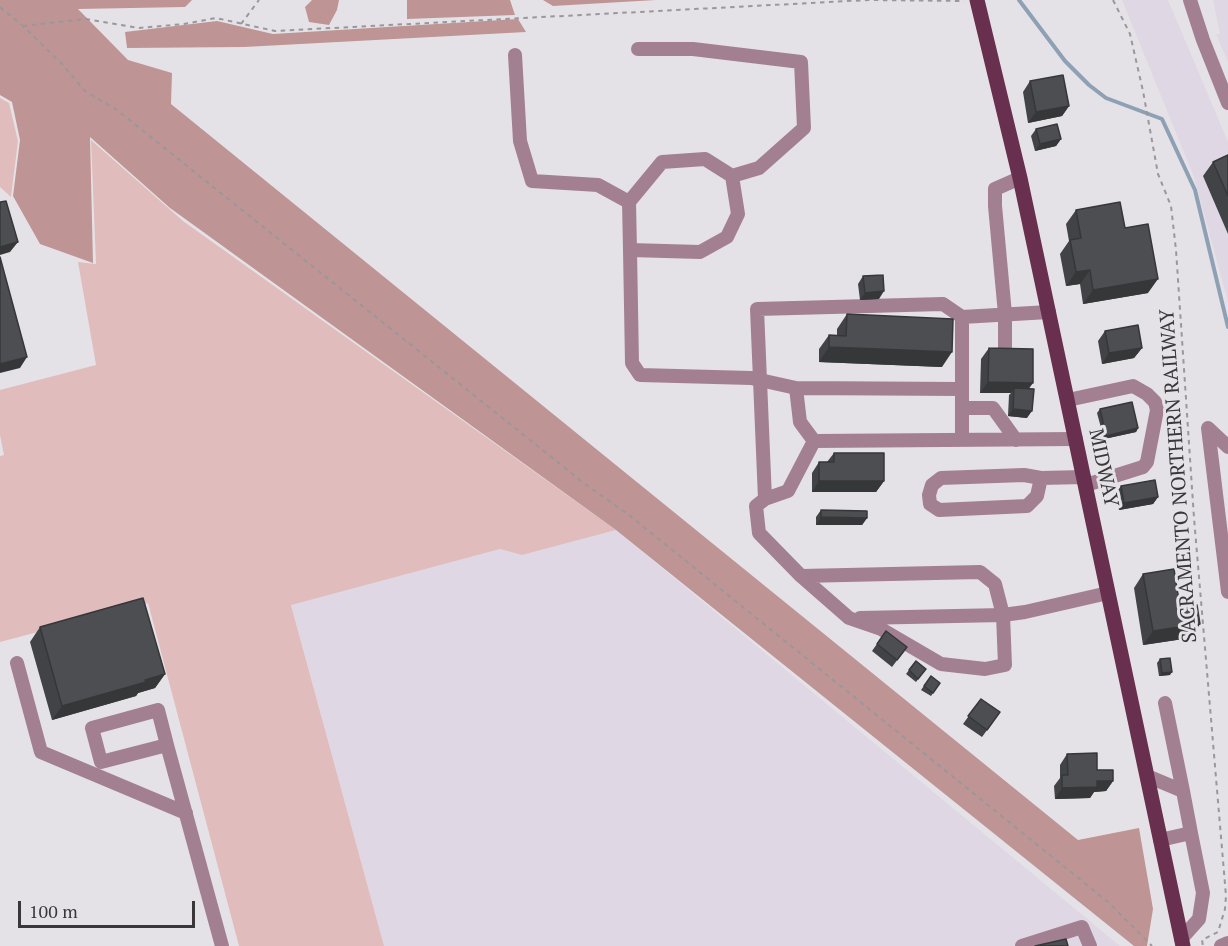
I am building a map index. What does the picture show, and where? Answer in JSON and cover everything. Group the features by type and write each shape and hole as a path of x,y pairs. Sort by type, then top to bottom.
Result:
{"main road":[{"name":"MIDWAY","path":"977,1 1020,178 1182,943"}],"street":[{"path":"1190,0 1228,104"},
{"path":"638,49 693,49 801,62 804,128 759,168 732,176 705,159 662,162 628,202 632,363 640,375 751,378 796,388 962,389"},
{"path":"515,55 520,141 532,181 598,185 628,202"},
{"path":"630,250 700,252 727,237 738,214 732,176"},
{"path":"1005,347 1005,314 995,189 1020,178"},
{"path":"765,499 757,309 943,304 962,317 1049,312"},
{"path":"962,317 962,440"},
{"path":"1041,478 1037,496 1027,506 939,510 930,504 929,495 932,485 941,478 1024,475 1085,481 1143,467 1147,462 1157,410 1155,402 1147,394 1133,386 1068,400"},
{"path":"796,388 800,422 814,441"},
{"path":"962,408 993,408 1016,440"},
{"path":"1228,447 1209,428 1228,592"},
{"path":"814,441 1076,439"},
{"path":"801,576 980,572 994,584 1003,615 1005,665 985,669 941,664 881,628 849,618 801,576 759,533 756,506 765,499 788,491 814,441"},
{"path":"849,618 1003,615 1108,593"},
{"path":"17,663 41,752 98,769 186,813"},
{"path":"1165,703 1203,893 1199,919 1182,943"},
{"path":"98,769 92,728 158,710 222,946"},
{"path":"98,769 167,745"},
{"path":"1147,776 1183,791"},
{"path":"1160,840 1191,833"},
{"path":"1022,946 1082,927 1090,946"},
{"path":"1221,946 1228,942"}],"path":[{"path":"241,24 259,0"},
{"path":"23,26 86,19 139,28 184,24 216,18 275,31 868,0 977,1"},
{"name":"SACRAMENTO NORTHERN RAILWAY","path":"1113,0 1130,34 1158,174 1171,206 1176,250 1195,530 1226,896 1225,909 1218,932 1202,940 1203,946"},
{"path":"0,7 62,64 85,91 117,110 585,484 629,515 1108,902 1152,946"}],"shaded area":[{"path":"0,0 192,0 185,7 78,9 128,60 172,73 171,104 1078,840 1139,828 1153,909 1147,946 1134,946 616,530 170,208 90,137 93,263 40,244 13,196 20,140 12,102 0,95"},
{"path":"312,0 339,0 337,10 329,25 309,22 305,7"},
{"path":"407,0 510,0 515,15 407,19"},
{"path":"543,0 656,0 553,6"},
{"path":"1122,0 1168,0 1228,142 1228,302 1194,177"},
{"path":"1213,0 1228,0 1228,62 1216,34 1220,34"},
{"path":"518,19 526,32 244,47 127,48 125,32 217,21 273,34"},
{"path":"0,98 9,103 18,141 11,197 0,187"},
{"path":"91,140 183,221 616,530 522,555 500,549 291,605 384,946 239,946 148,603 0,642 0,456 4,455 0,435 0,390 96,365 78,262 96,264"},
{"path":"616,530 1120,946 384,946 291,604 500,549 522,555"}],"building":[{"path":"1063,75 1069,106 1036,112 1030,81"},
{"path":"1057,124 1061,139 1040,144 1036,129"},
{"path":"1228,155 1228,196 1213,162"},
{"path":"6,201 18,242 0,247 0,202"},
{"path":"1120,202 1125,228 1148,224 1158,279 1093,290 1090,270 1076,272 1070,240 1081,238 1076,210"},
{"path":"0,257 27,357 0,364"},
{"path":"883,275 884,291 865,293 863,276"},
{"path":"847,314 953,319 952,352 829,347 829,335 846,336"},
{"path":"1138,325 1142,348 1109,353 1105,331"},
{"path":"989,348 1033,349 1033,383 988,382"},
{"path":"1014,388 1034,389 1032,411 1013,409"},
{"path":"1132,402 1138,428 1106,436 1100,409"},
{"path":"834,453 884,453 884,481 819,481 819,462 834,462"},
{"path":"1155,480 1158,497 1124,503 1121,486"},
{"path":"821,510 867,511 867,518 821,517"},
{"path":"1174,569 1180,607 1197,605 1200,624 1153,631 1143,574"},
{"path":"143,598 165,674 145,680 146,682 62,706 40,627"},
{"path":"886,631 907,647 897,660 877,644"},
{"path":"1170,658 1172,672 1162,673 1160,659"},
{"path":"916,661 926,669 918,679 909,670"},
{"path":"931,676 940,683 933,693 924,686"},
{"path":"981,699 1000,712 987,730 968,716"},
{"path":"1097,753 1097,770 1113,770 1113,781 1097,781 1097,787 1062,788 1062,775 1068,775 1067,754"},
{"path":"1066,939 1068,946 1035,946"}],"waterway":[{"path":"1019,0 1065,61 1089,85 1106,98 1162,119 1195,190 1228,327"}]}
